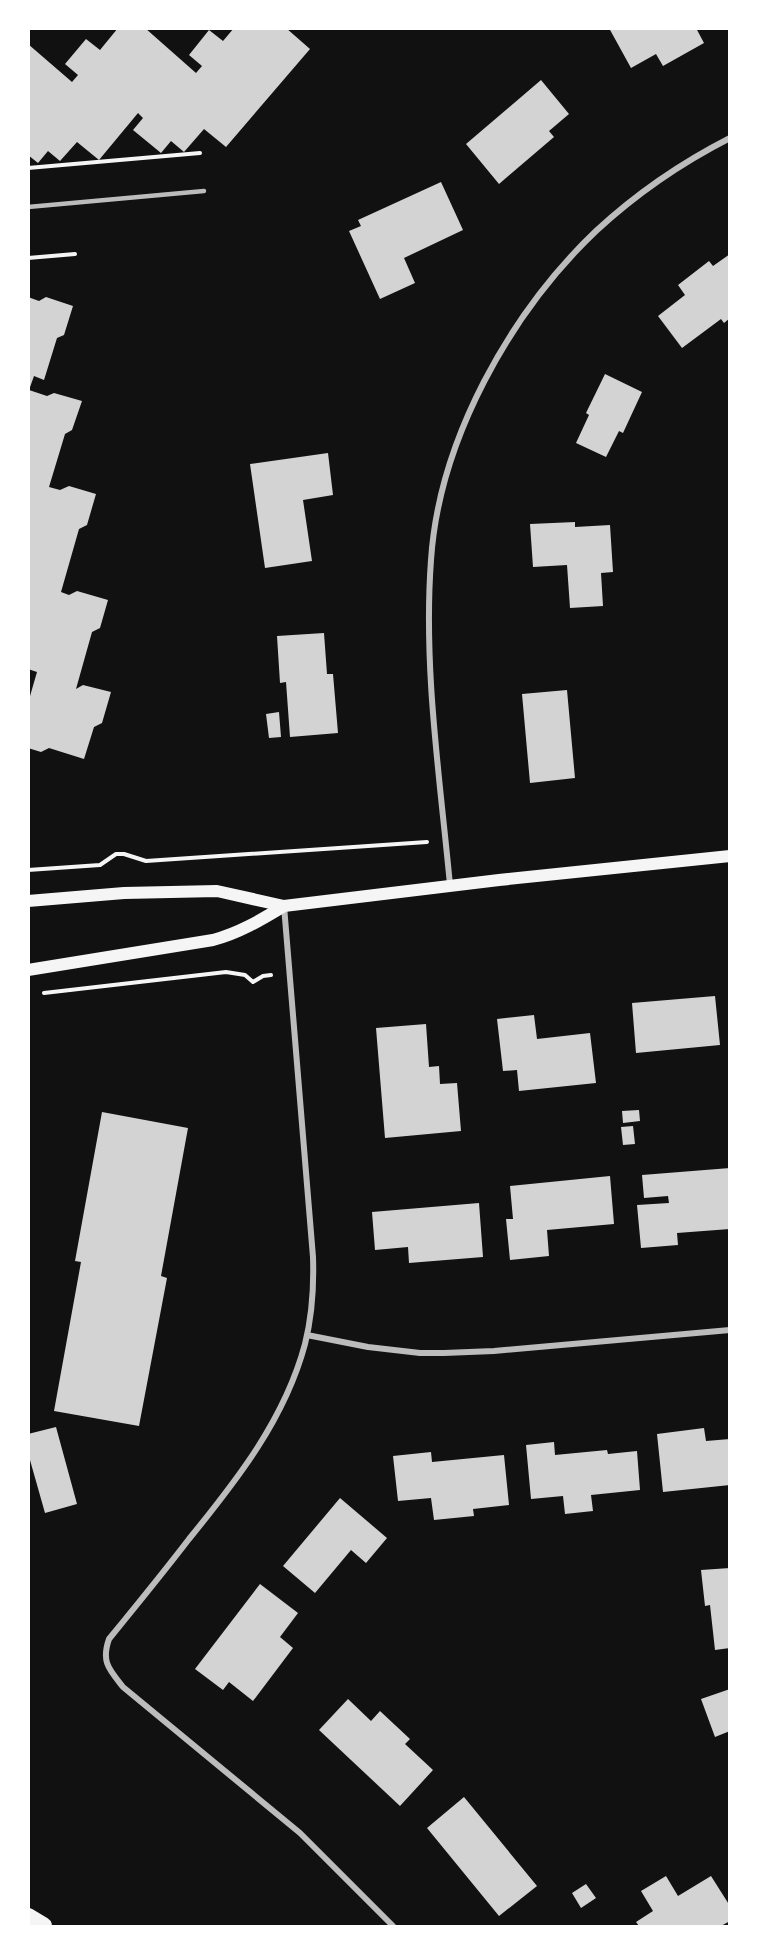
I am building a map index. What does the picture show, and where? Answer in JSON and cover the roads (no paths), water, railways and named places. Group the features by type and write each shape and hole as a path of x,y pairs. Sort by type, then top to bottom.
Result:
{"highway":[{"path":"28,1917 44,1926"}],"main road":[{"path":"28,901 124,893 217,891 284,906 450,885 729,856"},
{"path":"28,970 213,940 232,935 251,926 284,906"}],"street":[{"path":"450,885 430,671 430,581 442,491 456,446 479,393 513,332 541,293 577,251 617,212 647,189 729,138"},
{"path":"284,906 313,1257 313,1285 307,1335 289,1389 257,1449 224,1496 109,1639 104,1653 106,1662 123,1687 300,1833 393,1926"},
{"path":"307,1335 368,1347 420,1353 444,1353 494,1351 729,1330"}],"lane":[{"path":"28,207 204,191"}]}
